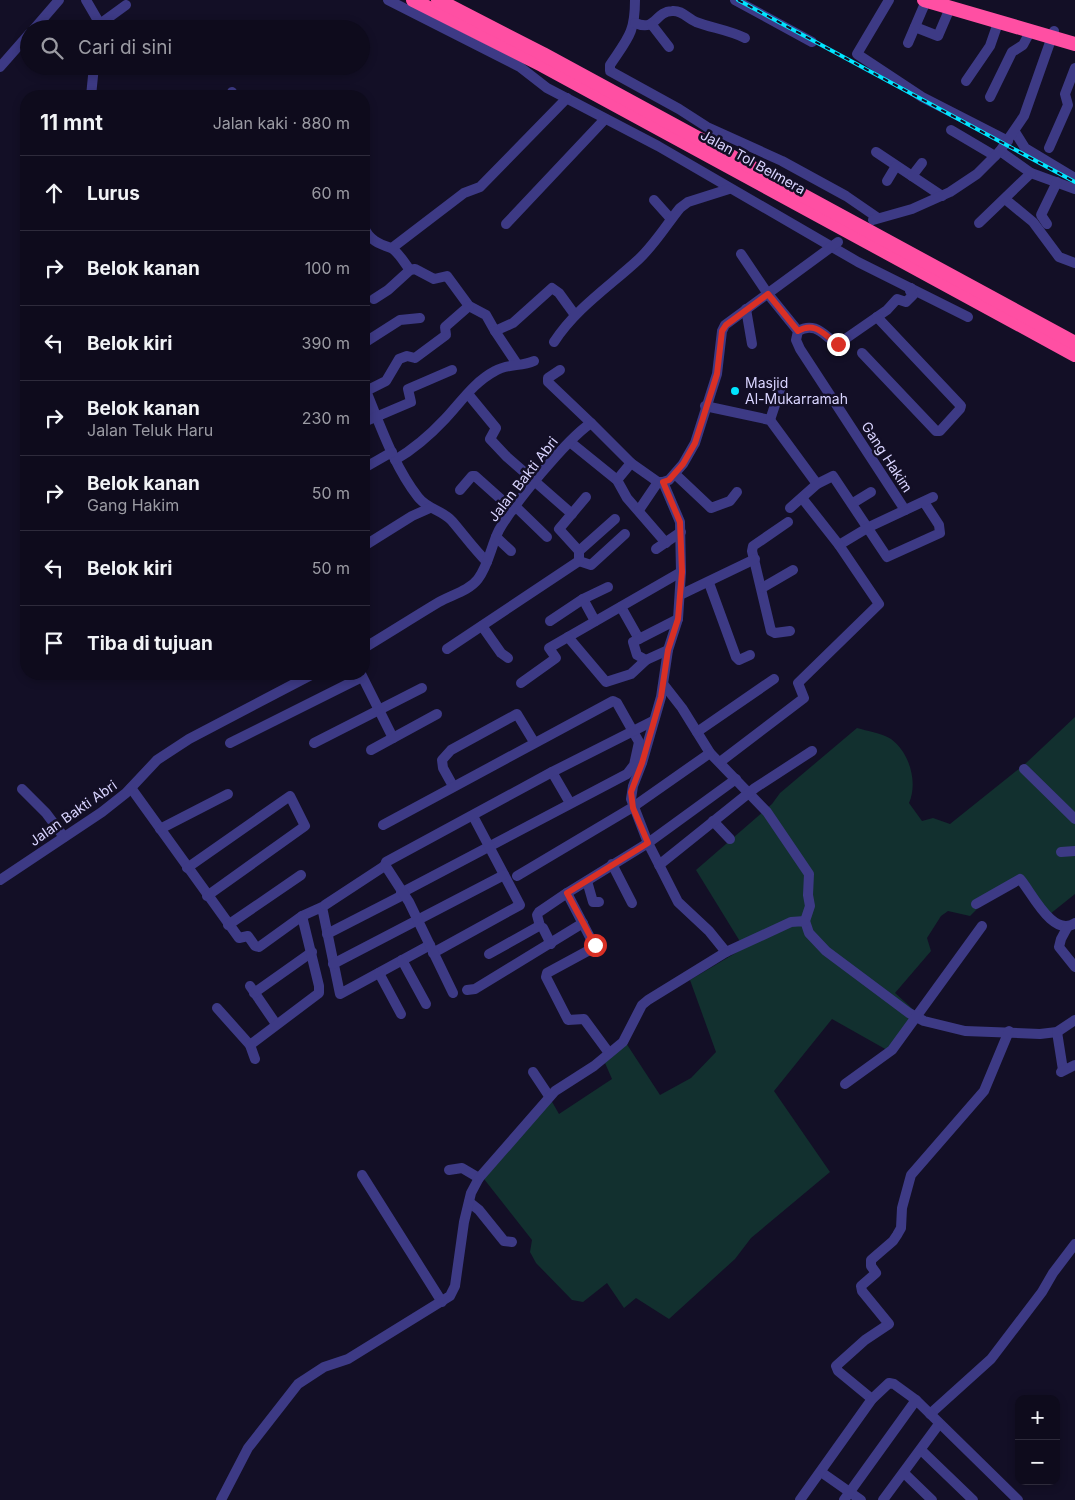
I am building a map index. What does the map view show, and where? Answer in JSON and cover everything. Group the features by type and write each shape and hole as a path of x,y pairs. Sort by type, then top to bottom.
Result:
{"highway":[{"name":"Jalan Tol Belmera","path":"414,0 542,65 1075,355"},
{"name":"Jalan Tol Belmera","path":"438,0 543,54 1075,342"},
{"path":"925,0 952,4 1053,34 1075,44"},
{"path":"952,4 998,23 1030,32 1075,36"}],"street":[{"path":"42,20 59,0"},
{"path":"86,0 94,20"},
{"path":"388,0 520,67 547,88 658,146 729,189 968,317"},
{"path":"635,0 635,23 632,34 610,65 610,71 679,109 707,127 782,161 846,196 875,219 912,209 942,196 977,174 998,154 1015,132 1024,116 1053,34"},
{"path":"735,0 812,42"},
{"path":"890,0 857,54 922,97 1008,141"},
{"path":"908,43 925,0"},
{"path":"105,20 126,4"},
{"path":"915,27 938,36 952,4"},
{"path":"635,23 643,26 652,25 659,16 674,10 695,21 744,38"},
{"path":"966,81 990,46 998,23"},
{"path":"652,25 669,47"},
{"path":"990,97 1012,52 1023,45 1030,32"},
{"path":"0,67 20,44"},
{"path":"1049,148 1068,105 1065,94 1075,68"},
{"path":"92,90 93,75"},
{"path":"392,248 464,193 480,187 567,98"},
{"path":"506,224 606,119"},
{"path":"951,130 1031,173 1075,189"},
{"path":"1015,132 1025,148 1075,178"},
{"path":"876,152 942,196"},
{"path":"912,176 922,163"},
{"path":"887,181 896,166"},
{"path":"979,223 1031,173"},
{"path":"1046,224 1041,215 1057,182"},
{"path":"554,342 575,315 640,258 671,219 688,202 729,189"},
{"path":"1005,199 1033,222 1059,257 1075,263"},
{"path":"654,200 671,219"},
{"path":"370,236 379,244 392,248 410,270"},
{"path":"639,510 661,482 674,474 692,450 717,374 722,331 729,322 746,309 835,245"},
{"name":"Gang Hakim","path":"741,254 768,294 798,331 796,340 800,348 905,510"},
{"path":"374,299 410,270 415,269 434,279 447,276 469,306 486,315 517,364"},
{"path":"495,331 513,323 552,288 559,293 575,315"},
{"path":"798,331 805,328 813,328 826,333 838,344 877,317 897,299 906,302 913,295 910,292 911,288"},
{"path":"370,389 386,381 398,359 407,356 415,358 446,335 445,327 469,306"},
{"path":"746,309 752,344"},
{"path":"862,353 936,431 940,432 960,409 961,406 877,317"},
{"path":"370,339 400,320 420,318"},
{"path":"370,466 393,456 410,452 494,371 517,364 523,366 534,361"},
{"path":"370,419 411,402 408,389 452,370"},
{"path":"560,370 548,378 548,382 630,463 661,482 678,514 681,532 682,572 678,619 668,650 664,685 642,763 631,792 633,808 648,843 678,902 709,931 726,952"},
{"path":"770,420 780,390"},
{"path":"468,394 496,428 490,439 507,457 572,514"},
{"path":"370,401 393,456 419,499 430,508 444,513 470,545 487,562"},
{"path":"705,406 770,420 816,484"},
{"name":"Jalan Bakti Abri","path":"370,644 440,601 469,587 477,580 487,562 496,537 514,509 570,442 591,423"},
{"path":"570,442 618,480"},
{"path":"630,463 618,480 619,487 666,542"},
{"path":"674,474 711,508 730,501 738,492"},
{"path":"460,490 472,476 475,476 547,537"},
{"path":"790,508 816,484 833,476 853,503 869,527 887,557 938,536 940,529 929,500 869,527 839,545"},
{"path":"853,503 871,492"},
{"path":"586,497 560,527 560,531 579,556 591,565 625,534"},
{"path":"720,762 804,698 798,683 877,606 878,601 839,545 802,498"},
{"path":"370,542 412,516 430,508"},
{"path":"447,649 579,556 615,519"},
{"path":"788,522 754,546 752,551 772,632 790,631"},
{"path":"656,549 681,532"},
{"path":"496,537 511,552"},
{"path":"680,595 709,583 755,559"},
{"path":"762,588 794,570"},
{"path":"521,683 556,658 549,648 682,572"},
{"path":"709,583 736,657 739,660 750,655"},
{"path":"550,621 583,599 608,587"},
{"path":"583,599 595,621"},
{"path":"621,606 639,639"},
{"path":"646,660 639,657 633,645 639,639 678,619"},
{"path":"482,626 501,652 508,658"},
{"path":"568,637 606,682 631,674 646,660 668,650"},
{"path":"697,732 774,679"},
{"name":"Jalan Bakti Abri","path":"0,880 102,812 131,788 157,760 189,738 301,680"},
{"path":"230,743 352,680"},
{"path":"364,680 393,738"},
{"path":"664,685 710,753 767,812 809,874 808,895 810,906 805,921 809,933 826,951 916,1018 965,1031 1009,1031 1040,1034 1057,1032 1075,1020"},
{"path":"314,742 422,688"},
{"path":"327,934 630,771 640,745 633,729 617,703 613,701 383,825"},
{"path":"371,750 437,714"},
{"path":"453,786 443,768 442,760 451,750 459,745 517,714 534,742"},
{"path":"325,905 386,865 392,857 653,720"},
{"path":"659,865 750,793 784,768 812,751"},
{"path":"517,876 633,808 710,753"},
{"path":"1024,769 1075,819"},
{"path":"552,772 570,803"},
{"path":"551,944 540,926 537,915 539,912 612,864 648,843 736,779"},
{"path":"131,788 239,938 248,936 255,946 259,947 302,916 322,907 340,994 402,960 431,949 520,905 473,816"},
{"path":"22,789 46,813 64,837"},
{"path":"160,829 228,794"},
{"path":"187,868 290,796 306,826 207,896"},
{"path":"714,821 730,839"},
{"path":"1061,852 1075,851"},
{"path":"612,864 632,903"},
{"path":"386,865 402,894 409,902 453,994"},
{"path":"228,925 300,875"},
{"path":"333,964 417,922 504,875"},
{"path":"976,904 1020,879 1046,917 1072,925 1060,939 1059,947 1075,967"},
{"path":"586,881 593,902 599,902"},
{"path":"567,893 595,945 593,950 547,973 546,977 568,1020 584,1019 609,1053"},
{"path":"250,1045 319,993 312,952 302,916"},
{"path":"222,1500 254,1439 298,1384 324,1367 348,1358 450,1296 455,1286 464,1222 469,1202 479,1178 549,1096 594,1066 625,1039 642,1005 648,1000 726,952 791,922 805,921"},
{"path":"467,990 475,989 583,923"},
{"path":"489,954 540,926"},
{"path":"845,1084 892,1050 982,926"},
{"path":"276,1024 252,989 312,952"},
{"path":"402,960 426,1004"},
{"path":"379,973 401,1014"},
{"path":"217,1008 250,1045 255,1059"},
{"path":"872,1399 838,1371 836,1366 865,1340 889,1324 862,1291 861,1286 876,1273 871,1266 871,1260 893,1241 901,1228 902,1208 912,1175 984,1090 1009,1031"},
{"path":"1057,1032 1062,1071 1075,1065"},
{"path":"533,1072 549,1096"},
{"path":"449,1170 462,1168 479,1178"},
{"path":"362,1175 442,1302"},
{"path":"469,1202 479,1210 504,1241 512,1242"},
{"path":"930,1414 991,1358 1042,1292 1053,1272 1075,1244"},
{"path":"800,1500 872,1399 889,1383 894,1384 916,1400 1018,1500"},
{"path":"847,1496 916,1400"},
{"path":"886,1499 939,1424"},
{"path":"920,1450 973,1500"},
{"path":"821,1472 847,1496 861,1500"},
{"path":"904,1474 932,1500"}],"green space":[{"path":"1075,717 1075,894 1050,914 1020,874 975,904 977,909 970,916 948,911 941,916 927,938 931,951 895,993 916,1012 887,1050 832,1019 774,1091 830,1172 751,1238 735,1259 669,1319 636,1298 624,1308 607,1283 583,1302 572,1300 536,1263 530,1252 532,1240 484,1179 551,1100 559,1114 612,1079 605,1063 626,1043 660,1095 691,1078 716,1052 690,980 744,948 696,870 772,804 780,793 857,728 891,739 903,752 912,778 913,787 909,803 922,821 933,818 950,824 1025,764"}],"railway":[{"path":"738,0 1075,182"}],"place":[{"name":"Masjid Al-Mukarramah","path":"735,391"}],"route":[{"path":"595,945 567,893 648,843 633,808 631,792 650,739 653,720 664,685 668,650 675,634 678,619 682,572 680,522 674,504 663,482 669,480 683,464 695,443 705,406 717,374 722,331 729,322 768,294 798,331 805,328 813,328 826,333 838,344"}]}
